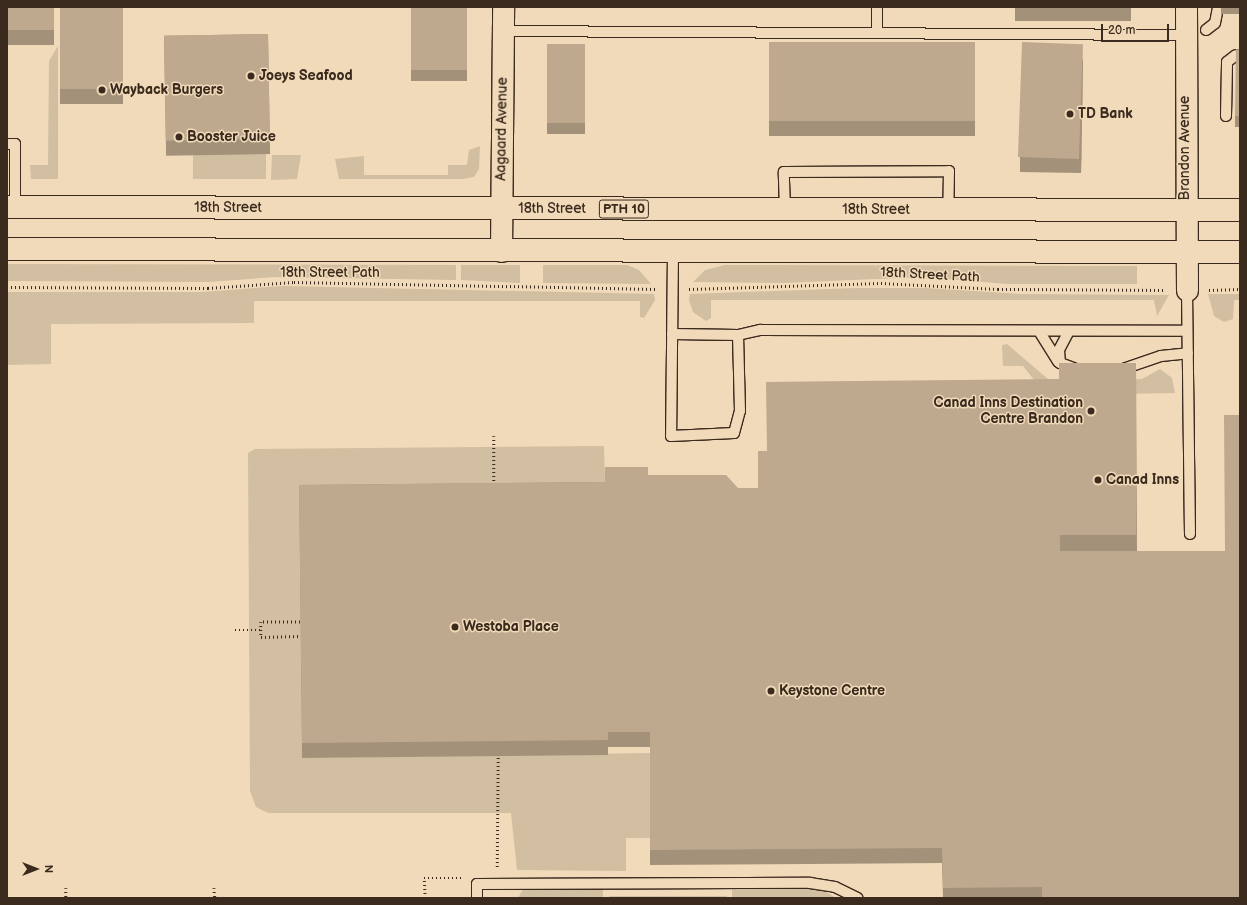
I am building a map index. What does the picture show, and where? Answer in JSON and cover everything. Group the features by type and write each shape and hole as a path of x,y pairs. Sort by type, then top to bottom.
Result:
{"main road":[{"name":"18th Street","path":"11,207 1240,210"},
{"path":"7,249 501,250 673,252 1240,252"}],"street":[{"name":"Aagaard Avenue","path":"501,250 503,7"},
{"name":"Brandon Avenue","path":"1178,290 1186,252 1186,7"}],"lane":[{"path":"877,7 877,33"},
{"path":"1206,30 1215,23 1218,7"},
{"path":"503,31 1185,35"},
{"path":"1226,116 1227,62 1236,55"},
{"path":"7,144 16,144 11,207"},
{"path":"785,209 784,172 949,171 948,210"},
{"path":"673,252 671,436 728,436 734,433 739,422 738,336"},
{"path":"1178,290 1187,331 1190,534"},
{"path":"672,334 738,336 760,330 1187,331"},
{"path":"1039,331 1060,363 1083,369"},
{"path":"1060,363 1058,350 1069,331"},
{"path":"1109,369 1133,368 1161,356 1188,353"},
{"path":"477,898 477,884 810,883 835,887 858,898"}],"path":[{"name":"18th Street Path","path":"7,287 208,288 294,282 653,289"},
{"name":"18th Street Path","path":"691,289 889,283 998,289 1178,290"},
{"path":"1209,290 1240,289"},
{"path":"494,436 495,491"},
{"path":"300,622 261,622 261,637 301,636"},
{"path":"235,630 261,630"},
{"path":"497,871 498,756"},
{"path":"66,888 66,898"},
{"path":"214,888 215,898"}],"shaded area":[{"path":"58,46 58,179 31,179 30,165 48,165 49,61"},
{"path":"480,146 479,169 474,177 463,179 339,179 335,159 364,156 364,175 448,175 448,165 467,165 469,150"},
{"path":"193,154 266,154 266,179 193,179"},
{"path":"272,155 301,155 297,179 271,180"},
{"path":"7,264 456,265 456,280 275,277 209,282 7,281"},
{"path":"461,265 520,265 520,283 461,280"},
{"path":"543,265 627,265 639,270 651,284 543,283"},
{"path":"725,265 1137,266 1137,284 1007,284 923,277 782,283 693,282 705,270"},
{"path":"283,286 654,294 655,300 644,318 640,317 640,301 254,301 254,323 51,324 51,364 7,365 7,292 201,292"},
{"path":"856,288 926,288 1020,294 1169,295 1157,316 1154,300 711,300 711,318 706,321 693,312 689,300 690,294"},
{"path":"1208,294 1240,294 1240,300 1234,300 1233,319 1224,322 1214,316"},
{"path":"1007,344 1048,379 1072,379 1046,395 1023,366 1003,366 1002,345"},
{"path":"1160,369 1172,378 1175,393 1121,394 1121,380 1142,379"},
{"path":"604,446 605,482 299,500 302,758 650,753 650,838 626,838 626,871 517,870 511,813 268,813 256,807 250,791 248,453 255,449"},
{"path":"817,886 836,898 732,898 732,887"},
{"path":"603,888 603,898 518,898 523,889"},
{"path":"609,896 727,896 727,898 609,898"}],"building":[{"path":"7,7 54,7 54,30 7,30"},
{"path":"60,7 123,7 123,89 60,89"},
{"path":"411,7 467,7 467,70 411,70"},
{"path":"268,34 270,139 166,141 164,36"},
{"path":"769,42 975,42 975,121 769,121"},
{"path":"1022,42 1083,44 1079,159 1018,157"},
{"path":"547,44 585,44 585,123 547,123"},
{"path":"1236,49 1240,50 1240,116 1235,116"},
{"name":"Canad Inns","path":"1059,363 1136,363 1136,535 1059,535"},
{"name":"Keystone Centre","path":"1059,379 1060,551 1225,551 1224,415 1240,415 1240,898 1042,898 1042,887 943,888 942,848 650,850 650,732 608,732 608,740 302,743 299,485 605,482 605,467 648,467 648,475 726,475 738,488 758,488 758,451 767,451 766,382"}],"place":[{"name":"Joeys Seafood","path":"251,76"},
{"name":"Wayback Burgers","path":"102,90"},
{"name":"TD Bank","path":"1070,114"},
{"name":"Booster Juice","path":"179,137"},
{"name":"Canad Inns Destination Centre Brandon","path":"1091,411"},
{"name":"Canad Inns","path":"1098,480"},
{"name":"Westoba Place","path":"455,627"},
{"name":"Keystone Centre","path":"771,691"}]}
